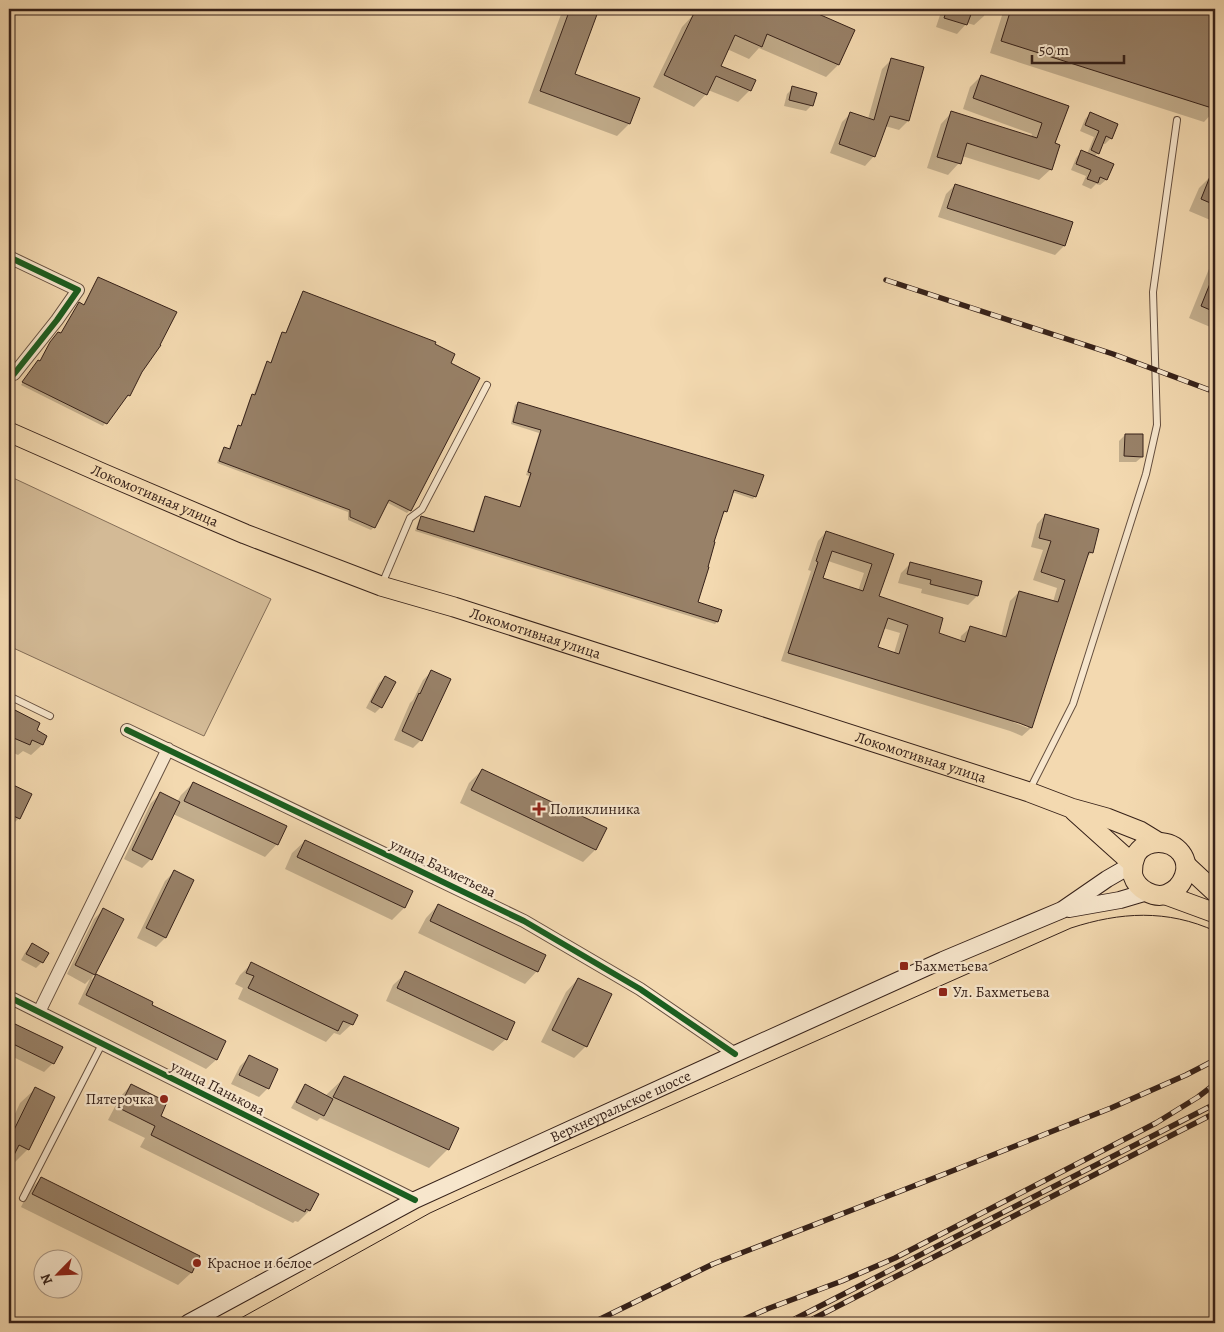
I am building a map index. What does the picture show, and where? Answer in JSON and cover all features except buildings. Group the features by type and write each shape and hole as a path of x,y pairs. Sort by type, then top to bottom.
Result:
{"main road":[{"name":"Локомотивная улица","path":"9,432 245,534 381,586 464,610 1029,792 1071,808 1107,818 1140,831 1158,842"},
{"path":"1071,808 1133,864"},
{"path":"1186,866 1181,883 1177,888 1166,894 1156,895 1147,892 1138,885 1133,875 1133,864 1137,853 1146,845 1158,842 1171,844 1181,853 1186,866 1215,892"},
{"path":"1062,910 1107,879 1133,864"},
{"path":"1062,910 1120,900 1147,892"},
{"path":"1166,894 1215,913"},
{"name":"Верхнеуральское шоссе","path":"188,1323 415,1200 943,960 1062,910"}],"street":[{"path":"9,257 78,290 14,374 9,372"},
{"name":"улица Бахметьева","path":"127,730 524,921 640,989 734,1054"},
{"path":"39,1012 168,749"},
{"name":"улица Панькова","path":"9,997 415,1200"}],"lane":[{"path":"1029,792 1073,704 1146,474 1157,425 1153,292 1177,120"},
{"path":"381,586 410,518 422,509 486,384"},
{"path":"9,696 50,716"},
{"path":"23,1198 102,1044"}],"shaded area":[{"path":"9,476 271,599 204,736 9,646"}],"tram line":[{"path":"232,1323 430,1213 1071,928 1107,919 1143,915 1179,919 1215,931"}],"railway":[{"path":"886,280 1113,354 1215,392"},
{"path":"592,1323 713,1264 1111,1108 1215,1060"},
{"path":"736,1323 895,1258 1156,1123 1215,1084"},
{"path":"787,1323 1215,1104"},
{"path":"805,1323 1215,1113"}],"cycle path":[{"path":"9,257 78,290 14,374 9,372"},
{"path":"127,730 524,921 640,989 735,1054"},
{"path":"9,997 415,1200"}],"place":[{"name":"Поликлиника","path":"539,809"},
{"name":"Бахметьева","path":"904,966"},
{"name":"Ул. Бахметьева","path":"943,992"},
{"name":"Пятерочка","path":"164,1099"},
{"name":"Красное и белое","path":"197,1263"}]}
